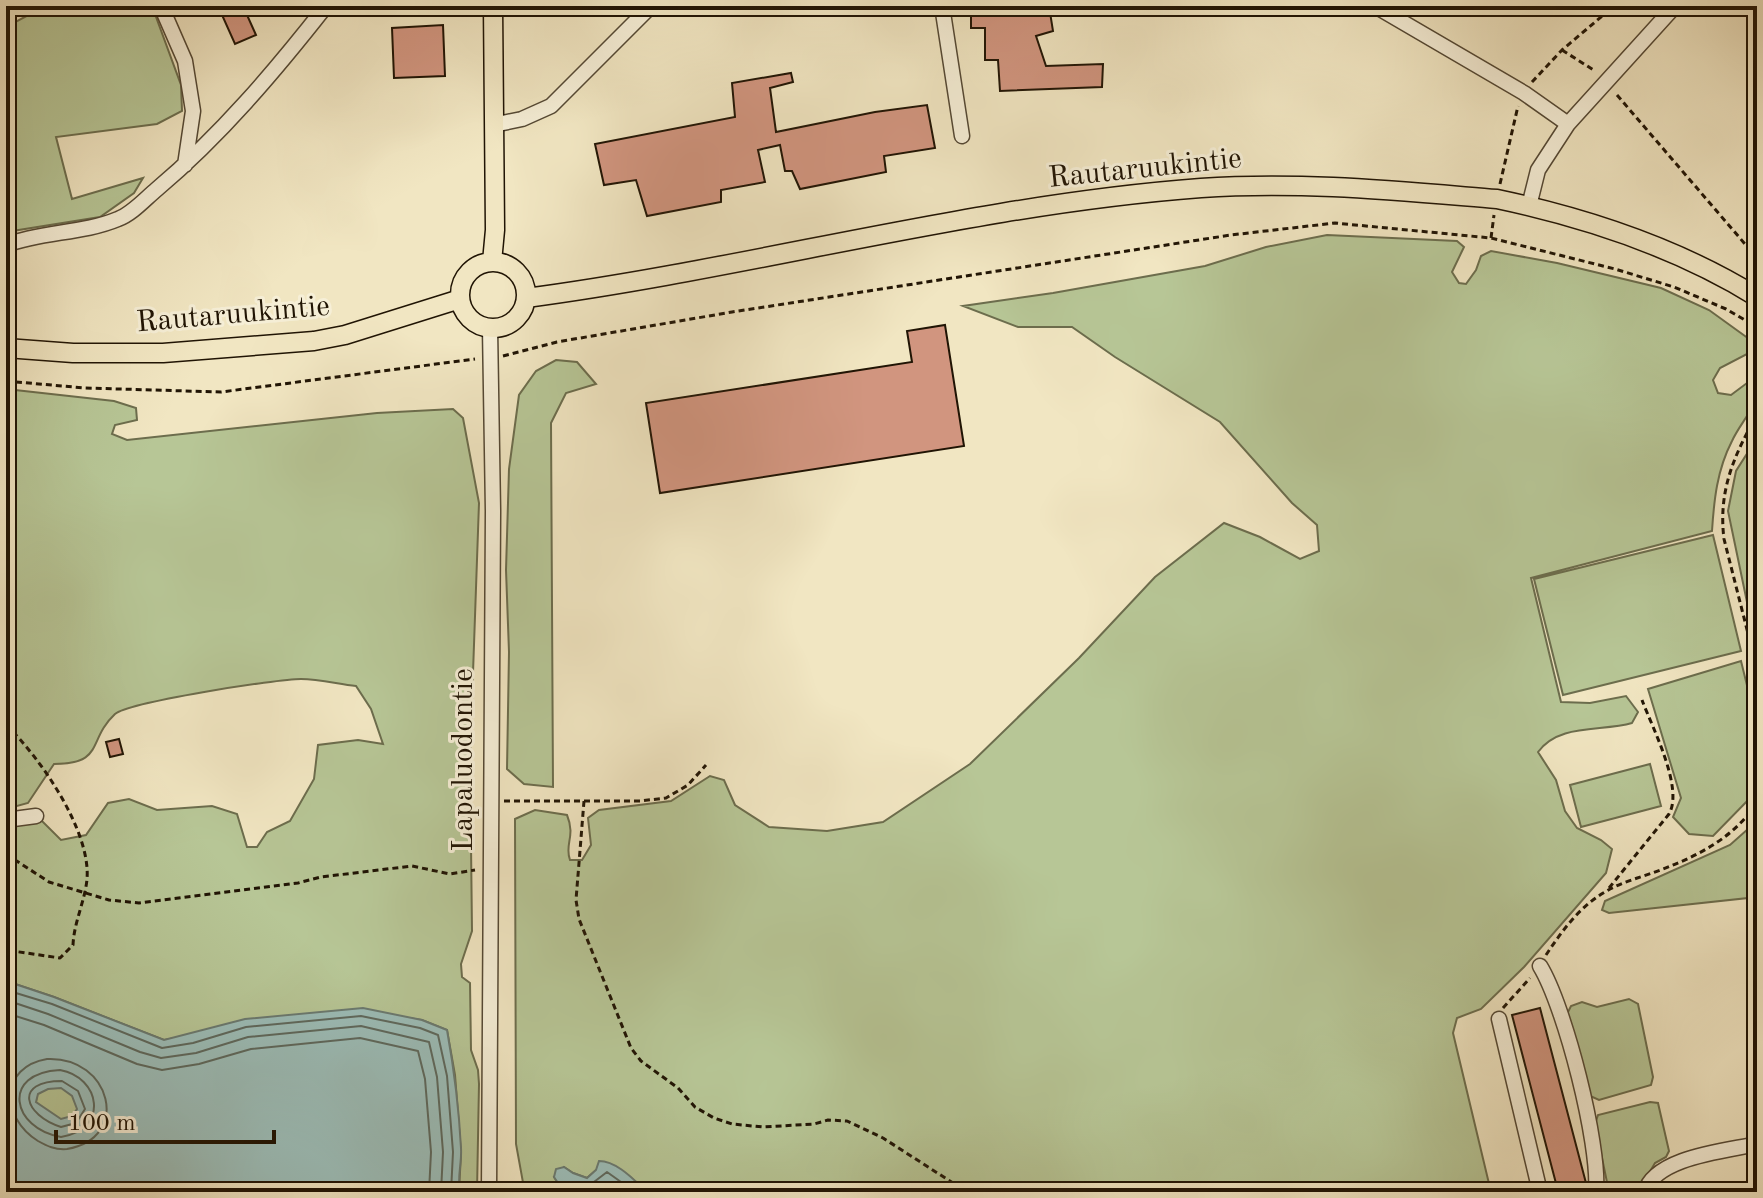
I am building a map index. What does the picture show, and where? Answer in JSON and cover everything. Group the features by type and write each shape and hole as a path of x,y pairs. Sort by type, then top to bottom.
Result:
{"main road":[{"path":"492,262 495,230 493,6"},
{"name":"Rautaruukintie","path":"526,298 972,217 1201,188 1295,184 1497,199 1529,206 1615,231 1670,252 1757,297"},
{"path":"492,262 513,268 520,277 526,298 518,317 510,323 490,328 479,326 463,310 460,288 471,270 492,262"},
{"name":"Rautaruukintie","path":"6,348 73,353 163,353 314,341 345,335 460,299"}],"street":[{"path":"161,6 185,61 193,111 185,166"},
{"path":"6,245 31,236 84,230 122,218 185,166 274,72 326,6"},
{"path":"493,125 522,119 551,106 651,6"},
{"path":"942,6 962,136"},
{"path":"1375,6 1511,85 1568,124"},
{"path":"1529,206 1538,170 1568,124 1675,6"},
{"name":"Lapaluodontie","path":"489,1192 493,511 490,328"},
{"path":"6,820 36,816"},
{"path":"1540,966 1557,1002 1582,1096 1596,1168 1596,1192"},
{"path":"1499,1019 1540,1192"},
{"path":"1645,1192 1651,1178 1674,1164 1757,1144"}],"path":[{"path":"1562,50 1596,72"},
{"path":"1617,95 1757,258"},
{"path":"6,381 85,388 221,392 297,384 452,360 490,358 557,342 732,312 1277,229 1335,223 1491,238 1674,287 1726,309 1757,327"},
{"path":"1757,415 1731,463 1722,498 1721,521 1757,669"},
{"path":"1499,1019 1507,1003 1540,966 1565,928 1582,909 1607,890 1669,814 1674,803 1668,771 1642,700"},
{"path":"6,725 49,779 70,815 86,851 87,881 73,945 60,958 6,950"},
{"path":"492,801 640,801 666,798 688,785 706,765"},
{"path":"584,801 577,857 579,919 622,1029 641,1061 678,1088 695,1107 714,1118 732,1124 763,1127 814,1124 838,1119 847,1121 883,1138 967,1192"},
{"path":"1607,890 1664,869 1721,840 1742,822 1757,802"},
{"path":"6,854 49,882 109,900 139,903 298,883 373,869 412,866 450,874 492,868"}],"green space":[{"path":"45,6 152,6 181,85 182,111 157,124 56,137 72,199 143,178 134,193 100,217 6,232 6,27"},
{"path":"1327,235 1457,241 1464,247 1452,272 1459,283 1466,284 1481,256 1491,251 1661,288 1709,310 1756,344 1751,352 1720,368 1713,380 1718,393 1731,395 1747,383 1757,386 1751,408 1723,463 1715,497 1712,531 1531,578 1561,702 1590,703 1626,696 1638,712 1632,723 1569,732 1557,736 1538,752 1556,780 1565,811 1577,828 1612,849 1606,873 1524,967 1481,1009 1457,1018 1453,1033 1491,1192 647,1192 628,1175 596,1170 587,1178 564,1167 554,1177 564,1192 522,1192 524,1188 516,1144 515,819 535,810 567,815 570,860 582,860 591,845 588,818 599,810 671,801 710,776 724,780 735,805 769,827 827,831 883,822 970,764 1079,658 1155,577 1224,523 1260,537 1300,559 1319,551 1317,525 1292,503 1220,422 1072,327 1018,327 963,306 1205,266 1266,247"},
{"path":"556,360 577,362 596,384 566,393 551,423 553,787 524,784 507,769 509,652 506,570 509,469 519,395 536,371"},
{"path":"6,389 114,401 136,408 137,420 115,425 112,434 127,440 377,413 453,409 463,418 479,503 470,758 472,931 461,964 462,977 470,983 471,1050 479,1084 477,1192 459,1191 461,1153 455,1075 447,1030 422,1020 394,1016 164,1040 6,981 6,825 41,820 61,840 86,835 108,803 129,799 157,810 212,806 237,814 247,847 257,847 267,832 290,821 314,779 318,745 358,740 383,744 371,709 356,686 301,679 204,692 147,703 115,714 88,755 70,763 54,764 28,803 6,809"},
{"path":"1757,438 1757,650 1728,511 1736,471"},
{"path":"1713,535 1741,651 1563,695 1534,579"},
{"path":"1741,661 1757,726 1755,793 1713,836 1689,834 1673,817 1681,798 1648,689"},
{"path":"1650,764 1661,806 1581,827 1570,785"},
{"path":"1757,821 1757,897 1609,913 1602,910 1605,901 1730,845"},
{"path":"1629,999 1638,1004 1653,1077 1651,1085 1599,1100 1588,1095 1566,1016 1571,1006 1582,1002 1597,1007"},
{"path":"58,1082 98,1112 53,1123 36,1102 37,1094"},
{"path":"1650,1102 1658,1103 1669,1151 1666,1157 1655,1163 1638,1192 1609,1192 1595,1124 1598,1115"}],"water":[{"path":"6,981 164,1040 245,1019 363,1008 422,1020 447,1030 459,1119 460,1192 6,1192","holes":["61,1088 72,1096 77,1109 72,1116 61,1119 36,1102 38,1094 48,1089"]},
{"path":"599,1161 619,1168 647,1192 564,1192 554,1177 556,1169 564,1167 587,1178 596,1170"}],"building":[{"path":"218,6 243,6 256,35 235,44"},
{"path":"971,6 1049,6 1053,31 1036,36 1046,66 1103,64 1102,87 1000,91 998,60 985,60 985,28 971,28"},
{"path":"443,25 445,76 394,78 392,28"},
{"path":"791,73 793,82 770,88 776,132 927,105 935,148 884,156 886,172 800,189 792,171 785,171 780,145 758,150 765,182 721,190 721,202 647,216 636,180 604,185 595,144 735,117 732,83"},
{"path":"945,325 964,446 660,493 646,403 912,362 907,331"},
{"path":"119,739 123,754 110,757 106,742"},
{"path":"1540,1008 1586,1183 1558,1191 1512,1015"}]}
